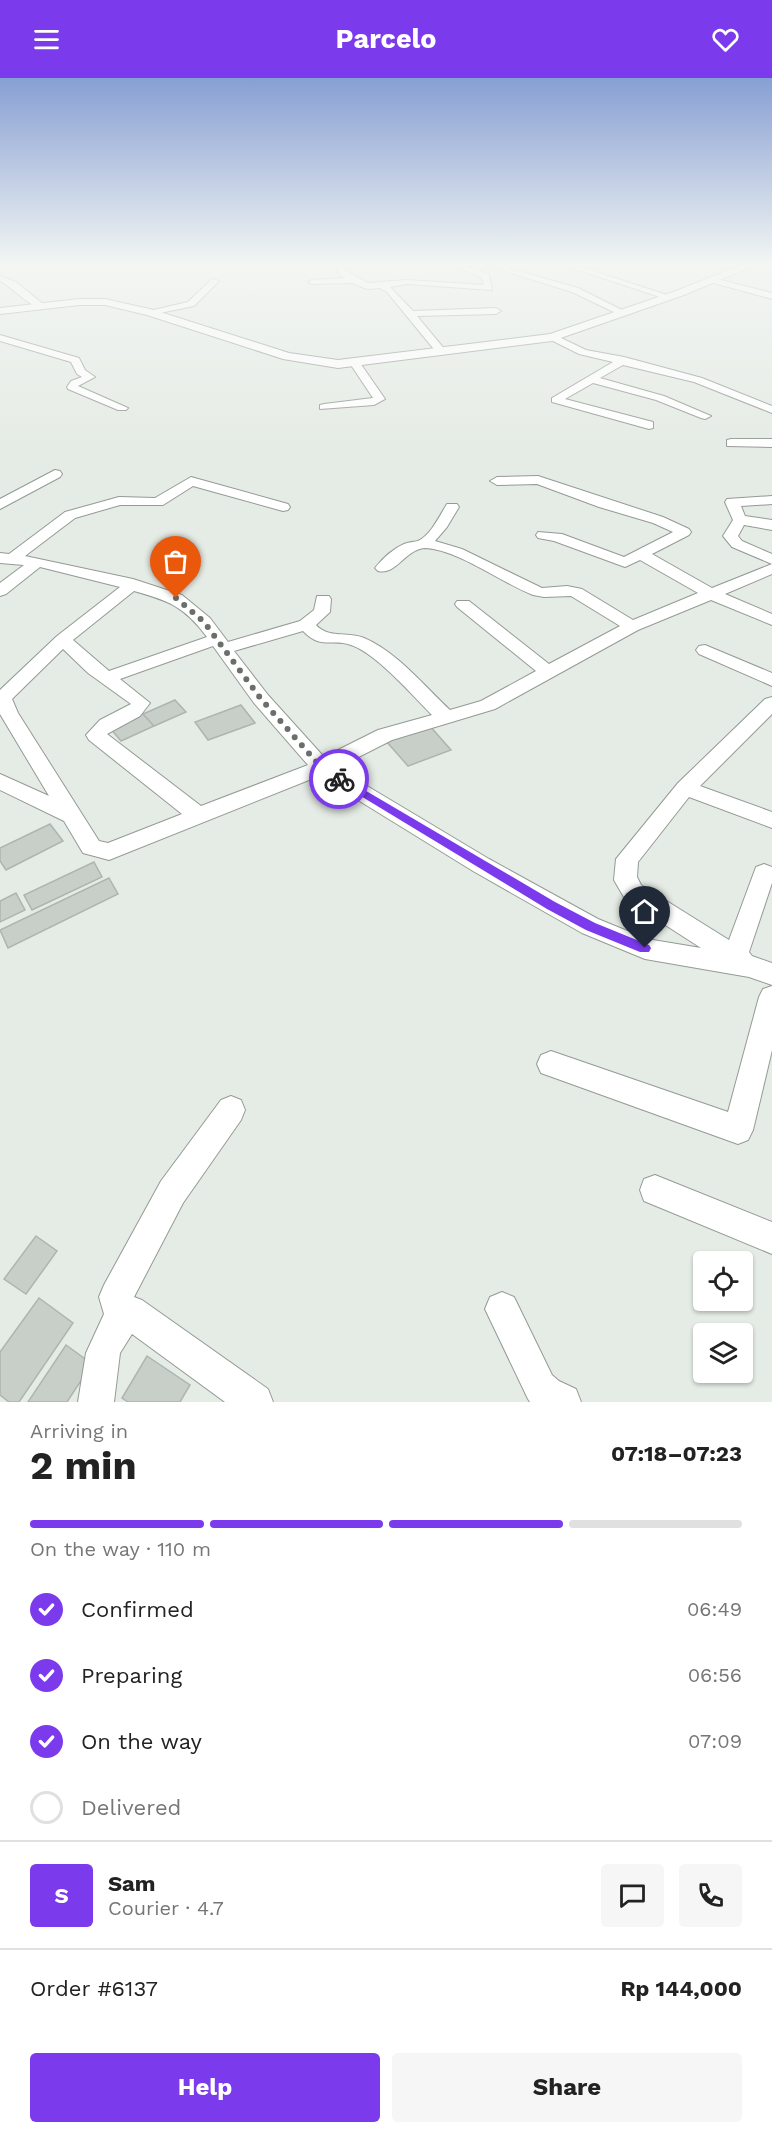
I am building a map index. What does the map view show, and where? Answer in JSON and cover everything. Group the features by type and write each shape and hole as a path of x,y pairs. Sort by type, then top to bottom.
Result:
{"street":[{"path":"199,328 287,356 321,363 354,362 552,337 579,328"},
{"path":"421,328 441,351"},
{"path":"552,337 583,352 624,360 698,380 772,410"},
{"path":"0,338 75,360 77,368 90,377 75,383 72,387 122,408"},
{"path":"624,360 556,400 649,425"},
{"path":"324,407 374,402 379,399 354,362"},
{"path":"591,379 660,398 705,416"},
{"path":"732,443 772,443"},
{"path":"0,505 55,474"},
{"path":"497,481 536,480 658,520 684,532 627,562 620,562 557,537 543,535"},
{"path":"6,559 70,515 119,501 158,502 191,481 283,507"},
{"path":"559,489 587,489"},
{"path":"740,520 732,502 772,500"},
{"path":"424,544 442,524 452,507"},
{"path":"740,520 766,522 772,526"},
{"path":"740,520 730,533 731,539 772,560"},
{"path":"383,568 413,545 424,544 458,552 474,562 539,592 568,590 576,592 632,626"},
{"path":"642,555 711,594 772,620"},
{"path":"6,559 37,562 133,584 176,598 204,622 261,699 321,767 363,794 551,906 612,936 656,951 742,961"},
{"path":"0,591 37,562"},
{"path":"133,584 63,640 3,698 9,713 69,815 91,847 109,852 321,767 385,735 488,705 632,626 772,568"},
{"path":"107,678 220,644 306,625 322,612 323,600"},
{"path":"463,604 548,672"},
{"path":"306,625 319,636 357,641 379,657 447,718"},
{"path":"63,640 94,669 141,703 138,710 103,727 96,735 199,816"},
{"path":"705,650 772,680"},
{"path":"772,703 685,788 627,859 624,877 626,884 633,892 742,961 772,974"},
{"path":"0,781 69,815"},
{"path":"685,788 772,820"},
{"path":"742,961 764,873"},
{"path":"551,1064 738,1130 772,997"},
{"path":"231,1110 172,1192 116,1297 118,1307 130,1312 255,1402"},
{"path":"656,1190 772,1238"},
{"path":"502,1309 540,1388 563,1402"},
{"path":"96,1402 99,1365 106,1346 120,1319 130,1312"}],"building":[{"path":"175,700 186,712 154,726 143,714"},
{"path":"241,705 255,723 208,740 195,722"},
{"path":"143,714 154,726 121,741 110,728"},
{"path":"429,725 451,750 408,766 386,741"},
{"path":"50,824 63,841 6,870 0,861 0,848"},
{"path":"94,862 102,877 32,910 24,895"},
{"path":"109,878 118,894 8,948 0,930"},
{"path":"16,893 25,910 0,922 0,901"},
{"path":"36,1236 57,1251 26,1294 4,1279"},
{"path":"39,1298 73,1323 19,1402 9,1402 0,1395 0,1352"},
{"path":"66,1345 92,1364 67,1402 28,1402"},
{"path":"147,1356 190,1385 180,1402 128,1402 122,1398"}],"way so far":[{"path":"176,598 204,622 261,699 321,767 339,779"}],"route":[{"path":"339,779 551,906 633,945 645,948"}]}
